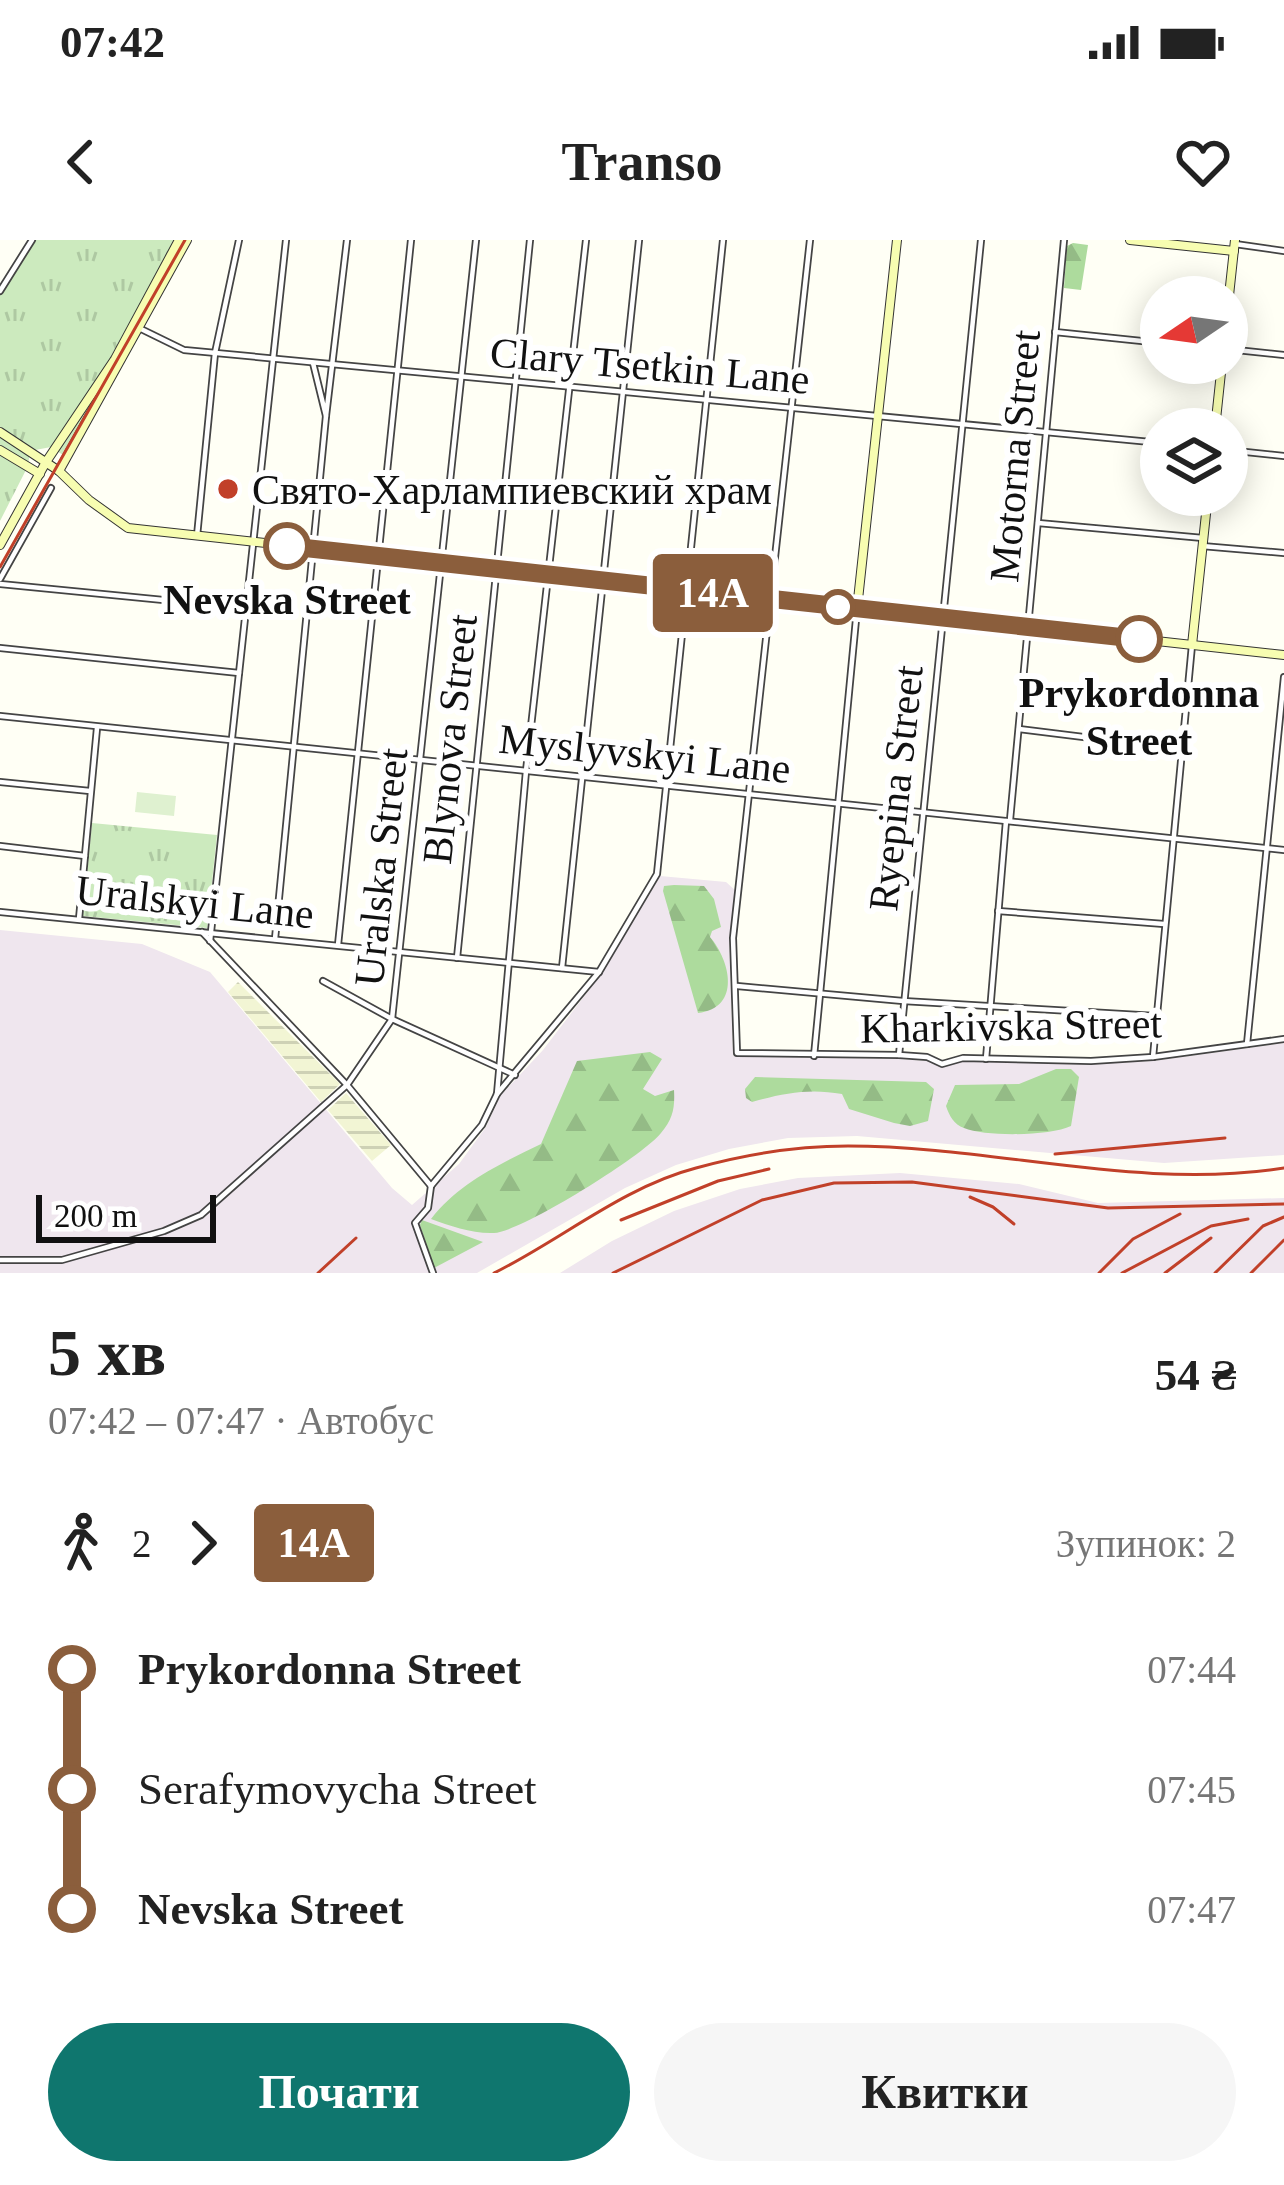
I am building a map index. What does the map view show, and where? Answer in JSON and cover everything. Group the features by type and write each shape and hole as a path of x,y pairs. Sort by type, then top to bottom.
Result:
{"street":[{"path":"0,291 32,240"},
{"path":"59,471 140,328 183,240"},
{"path":"0,545 183,240"},
{"path":"196,536 214,353 239,240"},
{"path":"286,240 211,937 347,1085 431,1186"},
{"path":"275,939 347,240"},
{"path":"338,946 412,240"},
{"name":"Uralska Street","path":"0,1259 52,1262 183,1224 217,1203 347,1085 392,1019 476,240"},
{"name":"Blynova Street","path":"457,958 530,240"},
{"path":"497,1094 526,771 586,240"},
{"path":"562,968 639,240"},
{"path":"433,1273 415,1223 428,1208 431,1186 482,1125 497,1094 599,972 657,874 723,240"},
{"path":"811,240 733,938 735,986 1156,1016"},
{"path":"814,1056 897,240"},
{"name":"Ryepina Street","path":"899,1055 981,240"},
{"name":"Motorna Street","path":"986,1059 1064,240"},
{"path":"1130,240 1284,251"},
{"path":"1231,276 1234,245"},
{"name":"Clary Tsetkin Lane","path":"140,328 178,348 214,353 1140,441"},
{"path":"1055,332 1140,341"},
{"path":"1248,352 1284,355"},
{"path":"313,363 326,416"},
{"path":"75,420 85,427"},
{"path":"0,432 49,458 123,527 1284,655"},
{"path":"0,450 40,474 59,471"},
{"path":"1248,452 1284,456"},
{"path":"51,488 0,582 246,608"},
{"path":"1153,1058 1206,516"},
{"path":"1038,523 1284,554"},
{"path":"0,648 239,673"},
{"path":"1247,1044 1284,677"},
{"name":"Myslyvskyi Lane","path":"0,716 1284,850"},
{"path":"79,920 98,726"},
{"path":"1018,729 1180,749"},
{"path":"0,782 91,791"},
{"path":"0,846 85,856"},
{"name":"Uralskyi Lane","path":"0,911 202,932 211,937 275,939 599,972"},
{"path":"998,911 1164,924"},
{"path":"323,981 392,1019 515,1075"},
{"name":"Kharkivska Street","path":"735,986 737,1053 899,1055 942,1064 963,1058 1153,1058 1284,1039"}],"shaded area":[{"path":"660,876 726,882 736,891 729,939 733,1056 899,1059 942,1067 963,1061 1091,1064 1153,1061 1284,1043 1284,1155 1164,1163 857,1136 788,1138 676,1165 625,1188 477,1273 0,1273 0,930 142,944 210,972 392,1188 412,1205 459,1164 486,1127 500,1096 543,1050 602,973"},
{"path":"900,1173 1019,1184 1098,1203 1284,1198 1284,1273 560,1273 674,1211 740,1189 798,1178"}],"green space":[{"path":"32,240 187,240 69,459 51,447 30,451 28,466 0,521 0,291"},
{"path":"1088,245 1081,290 1064,288 1067,246"},
{"path":"137,792 176,796 174,816 135,812"},
{"path":"92,823 217,835 207,928 83,916"},
{"path":"664,886 704,886 714,899 721,927 710,937 727,970 726,993 712,1009 698,1013 663,891"},
{"path":"238,982 340,1084 321,1102 228,992"},
{"path":"650,1052 662,1059 643,1089 655,1096 674,1090 668,1123 650,1144 581,1191 508,1229 478,1232 431,1219 467,1185 541,1144 577,1061"},
{"path":"1056,1069 1071,1069 1079,1077 1071,1126 1018,1134 974,1131 957,1125 946,1106 955,1085 1019,1084"},
{"path":"755,1077 926,1082 934,1089 928,1121 910,1126 849,1109 842,1094 797,1092 752,1102 745,1089"},
{"path":"346,1093 391,1145 372,1161 328,1110"},
{"path":"422,1220 483,1242 434,1268"}],"tram line":[{"path":"0,567 185,240"}],"railway":[{"path":"1055,1154 1225,1138"},
{"path":"494,1273 643,1188 696,1168 771,1152 829,1146 903,1148 1175,1174 1284,1168"},
{"path":"621,1220 718,1181 769,1169"},
{"path":"613,1273 762,1200 834,1183 912,1182 1108,1208 1284,1204"},
{"path":"970,1197 1014,1224"},
{"path":"1099,1273 1133,1239 1180,1214"},
{"path":"1215,1273 1263,1226 1284,1217"},
{"path":"1122,1273 1211,1226 1248,1219"},
{"path":"318,1273 356,1238"},
{"path":"1165,1273 1211,1238"},
{"path":"1251,1273 1284,1240"}],"bus line":[{"name":"14А","path":"287,546 1139,639"}],"place":[{"name":"Свято-Харлампиевский храм","path":"228,489"},
{"name":"Nevska Street","path":"287,546"},
{"name":"Prykordonna Street","path":"1139,639"}]}
